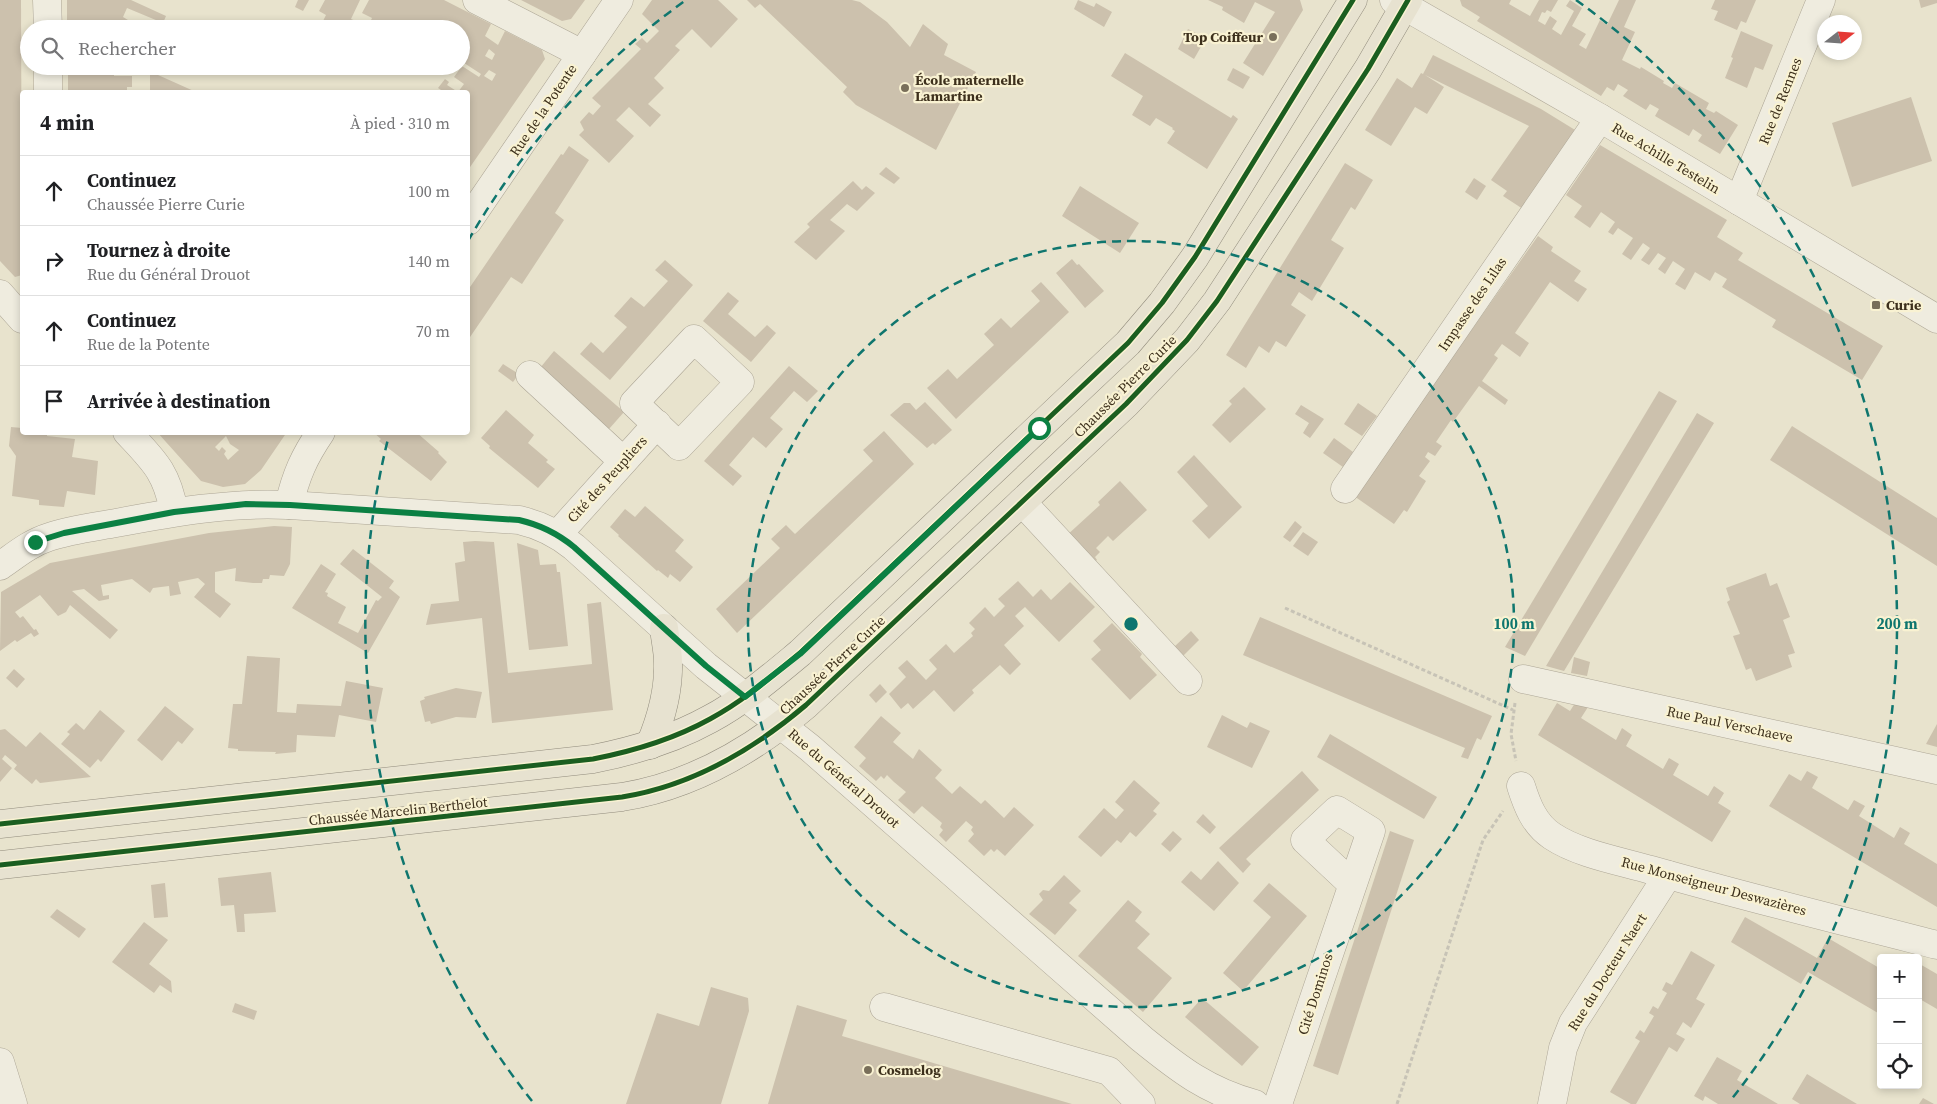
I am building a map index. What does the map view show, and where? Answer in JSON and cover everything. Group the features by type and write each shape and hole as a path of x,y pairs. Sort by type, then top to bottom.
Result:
{"main road":[{"name":"Chaussée Pierre Curie","path":"745,697 800,654 1046,422 1139,331 1162,303 1195,256 1353,0"},
{"name":"Chaussée Pierre Curie","path":"783,725 1160,371 1187,340 1218,301 1368,69 1402,2"},
{"path":"650,745 660,719 666,690 668,662 664,628"},
{"path":"0,824 593,759 650,745 710,720 745,697"},
{"name":"Chaussée Marcelin Berthelot","path":"0,865 569,804 640,794 678,784 732,758 783,725"}],"street":[{"path":"47,0 48,20"},
{"path":"477,0 582,54"},
{"name":"Rue de la Potente","path":"470,218 619,0"},
{"name":"Rue de Rennes","path":"1739,201 1821,0"},
{"name":"Rue Achille Testelin","path":"1402,2 1937,319"},
{"path":"48,75 48,90"},
{"name":"Impasse des Lilas","path":"1344,489 1600,118"},
{"path":"0,294 20,317"},
{"path":"530,375 623,461"},
{"name":"Cité des Peupliers","path":"558,534 657,424"},
{"path":"130,435 160,470 171,494 174,512"},
{"path":"0,566 26,547 49,537 174,512 246,504 290,505 295,480 304,460 320,435"},
{"path":"1022,502 1188,681"},
{"name":"Rue du Général Drouot","path":"290,505 519,520 540,525 558,534 706,666 783,725 1176,1067 1190,1077 1222,1093 1255,1104"},
{"name":"Rue Paul Verschaeve","path":"1523,679 1937,770"},
{"name":"Rue Monseigneur Deswazières","path":"1521,786 1532,815 1540,826 1551,836 1576,848 1668,875 1937,945"},
{"name":"Rue du Docteur Naert","path":"1552,1104 1562,1048 1573,1023 1668,875"},
{"name":"Cité Dominos","path":"1278,1104 1352,884"},
{"path":"884,1007 1109,1070 1141,1104"},
{"path":"0,1062 13,1104"}],"path":[{"path":"1285,608 1513,710"},
{"path":"1398,1104 1482,840 1521,786 1511,734 1513,710 1523,679"}],"building":[{"path":"0,0 21,0 20,276 15,277 0,261"},
{"path":"67,0 131,0 166,16 164,20 156,20 127,8 123,17 128,20 67,20"},
{"path":"298,0 309,0 303,11 295,7"},
{"path":"325,0 360,0 351,19 353,20 324,20 326,15 319,11"},
{"path":"369,0 444,0 491,24 485,36 498,45 505,31 542,50 545,59 470,167 470,90 460,90 464,84 454,77 455,75 470,75 470,71 479,77 481,74 470,67 470,20 371,20 372,18 362,13","holes":["489,49 495,54 492,60 485,56","489,70 496,74 492,81 484,76"]},
{"path":"521,0 585,0 571,19 562,21"},
{"path":"652,0 718,0 738,19 711,48 692,29 675,46 680,50 654,78 664,88 648,104 661,115 650,127 629,107 616,120 634,136 609,163 579,135 584,130 580,122 589,112 593,115 601,106 592,98 641,49 635,44 642,38 647,43 659,31 642,14"},
{"path":"747,0 852,0 860,2 887,22 910,47 923,24 948,44 944,55 976,72 936,150 856,105 843,92 847,87 760,4 755,8"},
{"path":"1078,0 1094,7 1096,3 1112,12 1104,27 1074,9"},
{"name":"Top Coiffeur","path":"1208,0 1300,0 1303,10 1263,76 1243,63 1275,12 1255,2 1244,23 1222,10 1223,7"},
{"path":"1460,0 1511,0 1509,4 1530,16 1539,0 1558,0 1551,12 1547,10 1545,13 1542,12 1538,21 1545,25 1550,16 1557,21 1552,29 1561,35 1574,11 1566,6 1570,0 1582,8 1572,26 1586,34 1579,45 1586,49 1600,20 1607,25 1619,0 1636,0 1624,27 1635,32 1622,60 1640,69 1641,67 1672,88 1675,83 1709,103 1706,109 1714,113 1716,111 1738,125 1720,154 1698,141 1702,135 1693,129 1689,136 1655,116 1659,109 1650,104 1646,110 1623,96 1628,90 1618,84 1614,91 1607,87 1601,96 1477,21 1480,17 1462,6"},
{"path":"1715,0 1756,0 1746,23 1741,21 1737,30 1714,20 1718,11 1711,9"},
{"path":"1919,0 1937,0 1937,3 1921,8"},
{"path":"1188,29 1206,38 1194,59 1178,49"},
{"path":"1741,31 1773,45 1763,70 1755,67 1747,88 1725,78"},
{"path":"1125,53 1231,118 1233,115 1238,119 1207,169 1167,143 1175,131 1173,128 1156,118 1150,126 1132,115 1143,96 1111,76"},
{"path":"1433,55 1541,109 1580,133 1526,211 1503,196 1507,191 1491,180 1529,126 1425,75 1444,87 1427,114 1415,107 1391,146 1365,130 1397,78 1412,88 1421,73 1423,74"},
{"path":"1233,68 1250,77 1243,89 1227,80"},
{"path":"68,75 132,76 132,87 127,87 127,90 68,90"},
{"path":"150,75 158,75 192,90 150,90"},
{"path":"445,79 449,82 447,85 455,90 441,90 438,88"},
{"path":"1911,97 1932,161 1852,187 1832,123"},
{"path":"1600,145 1727,220 1717,237 1743,253 1738,260 1883,346 1862,380 1772,327 1776,320 1722,287 1727,279 1715,272 1710,281 1695,272 1685,290 1675,284 1685,269 1673,261 1665,274 1658,269 1666,258 1658,253 1649,265 1641,260 1650,248 1643,243 1631,260 1622,254 1633,238 1618,228 1613,235 1608,232 1615,222 1601,212 1590,228 1574,217 1582,206 1566,195"},
{"path":"569,146 589,160 555,213 564,220 522,284 511,277 470,337 470,287 561,154 563,155"},
{"path":"1345,163 1373,180 1355,210 1351,207 1331,240 1344,248 1312,301 1299,292 1291,305 1306,315 1286,347 1276,341 1269,353 1259,346 1246,368 1226,355"},
{"path":"886,167 900,178 894,184 879,174"},
{"path":"1474,178 1486,186 1477,200 1465,192"},
{"path":"853,181 862,190 866,186 875,193 857,211 847,204 830,220 845,231 816,260 794,242 810,227 807,224"},
{"path":"1080,186 1139,223 1120,253 1062,216"},
{"path":"1538,236 1553,247 1551,251 1581,271 1574,281 1587,289 1578,302 1550,282 1515,333 1529,343 1520,357 1502,344 1494,355 1498,358 1482,381 1508,400 1505,405 1479,386 1453,422 1451,420 1436,442 1442,446 1435,456 1428,452 1425,457 1430,461 1419,476 1426,481 1407,512 1404,510 1394,524 1354,496"},
{"path":"1072,259 1104,291 1085,308 1056,273"},
{"path":"665,260 693,285 610,380 580,354 591,342 603,353 627,327 614,316 631,297 644,307 668,281 655,270"},
{"path":"1041,282 1069,312 956,419 927,388 948,369 957,379 994,345 984,334 1001,318 1011,328 1040,301 1031,291"},
{"path":"728,292 739,301 728,314 755,337 767,325 776,333 751,362 703,321"},
{"path":"554,351 624,412 609,429 540,368"},
{"path":"503,364 519,374 513,382 498,371"},
{"path":"789,366 818,391 807,402 794,391 770,418 783,429 766,448 753,437 729,465 742,476 733,486 704,461"},
{"path":"1244,387 1266,409 1230,443 1212,425 1232,404 1229,401"},
{"path":"1659,391 1677,401 1525,656 1505,647"},
{"path":"925,402 952,430 935,445 933,443 927,448 890,415 904,403 910,403 916,410"},
{"path":"1358,403 1377,416 1362,436 1344,424"},
{"path":"1301,405 1324,419 1310,438 1303,433 1309,423 1295,414"},
{"path":"506,410 534,435 528,443 548,460 546,462 555,469 538,488 489,448 490,446 481,438"},
{"path":"1697,413 1714,423 1564,671 1546,666"},
{"path":"1792,426 1937,518 1937,566 1770,460"},
{"path":"11,427 20,428 20,435 47,435 75,439 72,457 98,461 95,495 67,491 64,507 39,505 39,500 12,496 16,456 9,446"},
{"path":"884,431 914,464 737,633 716,609 780,548 771,539 786,525 795,534 873,461 863,450"},
{"path":"160,435 285,435 261,470 245,484 223,487 201,481","holes":["226,436 230,444 239,450 228,460 224,454 226,451 222,447 219,451 215,447"]},
{"path":"376,435 419,435 439,452 447,462 431,481 379,441 381,439"},
{"path":"1334,438 1353,452 1343,467 1323,453"},
{"path":"1194,455 1242,507 1209,539 1192,521 1208,506 1177,472"},
{"path":"1120,481 1147,510 1113,541 1108,536 1096,548 1100,552 1095,557 1097,560 1091,565 1065,537 1100,505 1098,502"},
{"path":"645,506 684,540 675,551 693,567 680,582 670,574 668,578 657,571 610,527 625,509 635,517"},
{"path":"1295,521 1302,527 1290,542 1283,537"},
{"path":"274,526 292,527 290,564 284,576 270,575 269,579 263,579 262,583 253,583 235,581 236,568 215,572 215,592 231,604 220,618 194,597 205,584 198,578 178,582 181,594 170,596 169,586 153,588 150,593 132,579 101,585 103,596 109,595 109,599 99,601 84,589 72,591 118,630 110,639 70,605 66,612 58,616 40,595 15,612 20,618 23,616 39,634 34,637 31,633 17,642 15,640 0,651 1,592 50,563 209,533"},
{"path":"1303,532 1318,542 1308,556 1293,546"},
{"path":"463,542 494,542 508,673 592,664 587,604 601,602 613,710 492,723 482,618 426,625 431,604 459,601 455,563 465,561"},
{"path":"517,543 538,550 540,565 556,564 557,572 560,572 568,646 529,650"},
{"path":"353,549 394,581 389,588 400,597 368,653 292,608 321,564 336,574 325,592 328,593 327,596 346,607 338,623 358,633 376,600 378,601 382,597 340,564"},
{"path":"1766,573 1770,586 1777,583 1790,617 1783,620 1795,653 1788,655 1792,667 1756,681 1751,668 1746,670 1733,636 1740,634 1727,602 1730,600 1726,588"},
{"path":"1018,581 1033,597 1041,589 1051,600 1070,582 1095,607 1059,642 1025,607 1015,616 1024,626 1004,645 1021,664 1010,675 1000,665 972,690 974,693 954,712 934,690 913,709 908,703 901,709 889,694 906,677 898,668 907,660 926,680 937,669 929,660 946,644 954,653 973,636 971,633 975,629 969,623 985,607 994,617 1005,606 998,599"},
{"path":"1260,617 1492,716 1481,740 1477,738 1468,759 1461,757 1465,748 1243,655"},
{"path":"1112,623 1142,654 1140,657 1157,675 1130,700 1091,659 1101,650 1093,641"},
{"path":"1191,631 1199,640 1183,656 1174,647"},
{"path":"247,656 280,658 277,712 296,713 297,704 341,706 346,681 383,688 376,722 339,715 335,737 297,735 296,752 275,754 276,752 238,751 238,749 228,748 233,704 242,704"},
{"path":"1574,657 1590,662 1587,676 1571,673"},
{"path":"14,669 25,679 17,688 6,678"},
{"path":"880,684 887,692 876,703 869,695"},
{"path":"456,688 482,692 476,718 456,717 431,724 430,721 425,722 420,701 425,699 424,697"},
{"path":"1577,700 1588,707 1581,718 1616,740 1622,728 1632,735 1626,746 1663,769 1669,758 1679,764 1673,775 1708,796 1714,786 1724,793 1718,803 1731,811 1712,842 1538,735 1557,703 1570,711"},
{"path":"165,706 194,729 182,744 178,741 162,761 137,740"},
{"path":"100,710 125,731 101,762 98,759 90,768 61,744 70,734 67,732 76,723 84,730"},
{"path":"1222,715 1247,728 1250,722 1270,731 1252,768 1207,747"},
{"path":"881,716 901,733 893,742 913,759 919,749 942,770 935,778 952,794 960,786 981,804 985,800 1004,818 1014,807 1034,825 1005,856 997,849 994,852 991,849 984,856 968,841 974,834 971,830 973,827 966,821 946,842 939,835 943,830 940,827 942,823 922,806 914,814 898,800 906,792 887,775 884,779 881,776 876,781 859,766 866,758 854,747"},
{"path":"1937,724 1937,747 1926,744"},
{"path":"5,729 26,747 40,732 91,777 40,783 36,779 32,784 14,769 17,765 5,755 2,759 12,768 0,782 0,730"},
{"path":"1330,734 1437,797 1424,819 1317,757"},
{"path":"1302,771 1319,790 1246,859 1251,864 1243,873 1219,848"},
{"path":"1807,771 1818,777 1812,788 1848,810 1854,800 1865,806 1859,816 1894,838 1900,827 1910,833 1904,844 1937,864 1937,907 1769,806 1789,774 1801,781"},
{"path":"1134,780 1160,803 1153,811 1157,814 1136,837 1130,832 1121,843 1117,840 1101,857 1078,837 1104,808 1116,819 1124,810 1115,802"},
{"path":"1203,814 1216,827 1210,834 1196,822"},
{"path":"1173,831 1182,839 1170,852 1161,844"},
{"path":"1390,831 1414,840 1338,1075 1313,1066"},
{"path":"1218,861 1239,883 1214,911 1181,882 1191,871 1201,880"},
{"path":"271,872 276,912 244,914 245,932 237,932 234,905 221,906 218,878"},
{"path":"1064,875 1081,891 1069,903 1077,910 1055,935 1029,914 1043,900 1039,894 1043,890 1049,891"},
{"path":"165,883 168,917 154,918 151,885"},
{"path":"1269,883 1307,916 1243,991 1223,973 1271,917 1253,901"},
{"path":"1128,900 1142,912 1135,921 1150,934 1137,948 1172,978 1143,1012 1078,956"},
{"path":"57,909 86,929 79,938 50,917"},
{"path":"1745,917 1817,958 1828,938 1877,967 1877,1012 1808,972 1801,984 1731,942"},
{"path":"144,922 168,940 149,964 171,981 172,993 160,985 154,993 112,962"},
{"path":"1691,951 1715,965 1696,999 1705,1004 1691,1028 1683,1022 1676,1034 1685,1039 1677,1052 1669,1047 1636,1104 1631,1104 1610,1092 1640,1041 1635,1038 1640,1030 1644,1033 1654,1016 1649,1013 1653,1006 1658,1009 1667,993 1662,990 1666,982 1672,985"},
{"path":"1922,965 1937,974 1937,1009 1922,1000"},
{"path":"711,987 748,998 749,1011 721,1104 626,1104 657,1013 699,1026"},
{"path":"1202,998 1259,1047 1242,1066 1185,1017"},
{"path":"235,1003 257,1011 254,1020 232,1012"},
{"name":"Cosmelog","path":"797,1005 847,1020 842,1036 1072,1104 768,1104"},
{"path":"1717,1057 1742,1071 1737,1080 1778,1104 1718,1104 1705,1096 1703,1101 1694,1096"},
{"path":"1807,1074 1857,1104 1800,1104 1792,1099"},
{"path":"1923,1098 1934,1104 1919,1104"}],"cycle path":[{"path":"0,824 593,759 639,748 668,738 722,712 756,689 800,653 1128,343 1162,303 1195,257 1353,0"},
{"path":"0,865 622,797 648,792 697,775 743,751 765,737 806,705 1126,404 1187,340 1217,301 1368,69 1408,0"}],"place":[{"name":"Top Coiffeur","path":"1273,37"},
{"name":"École maternelle Lamartine","path":"905,88"},
{"name":"Curie","path":"1876,305"},
{"name":"Cosmelog","path":"868,1070"}],"route":[{"path":"35,542 64,533 174,512 246,504 290,505 519,520 540,525 558,534 706,666 745,697 800,654 1039,428"}]}
